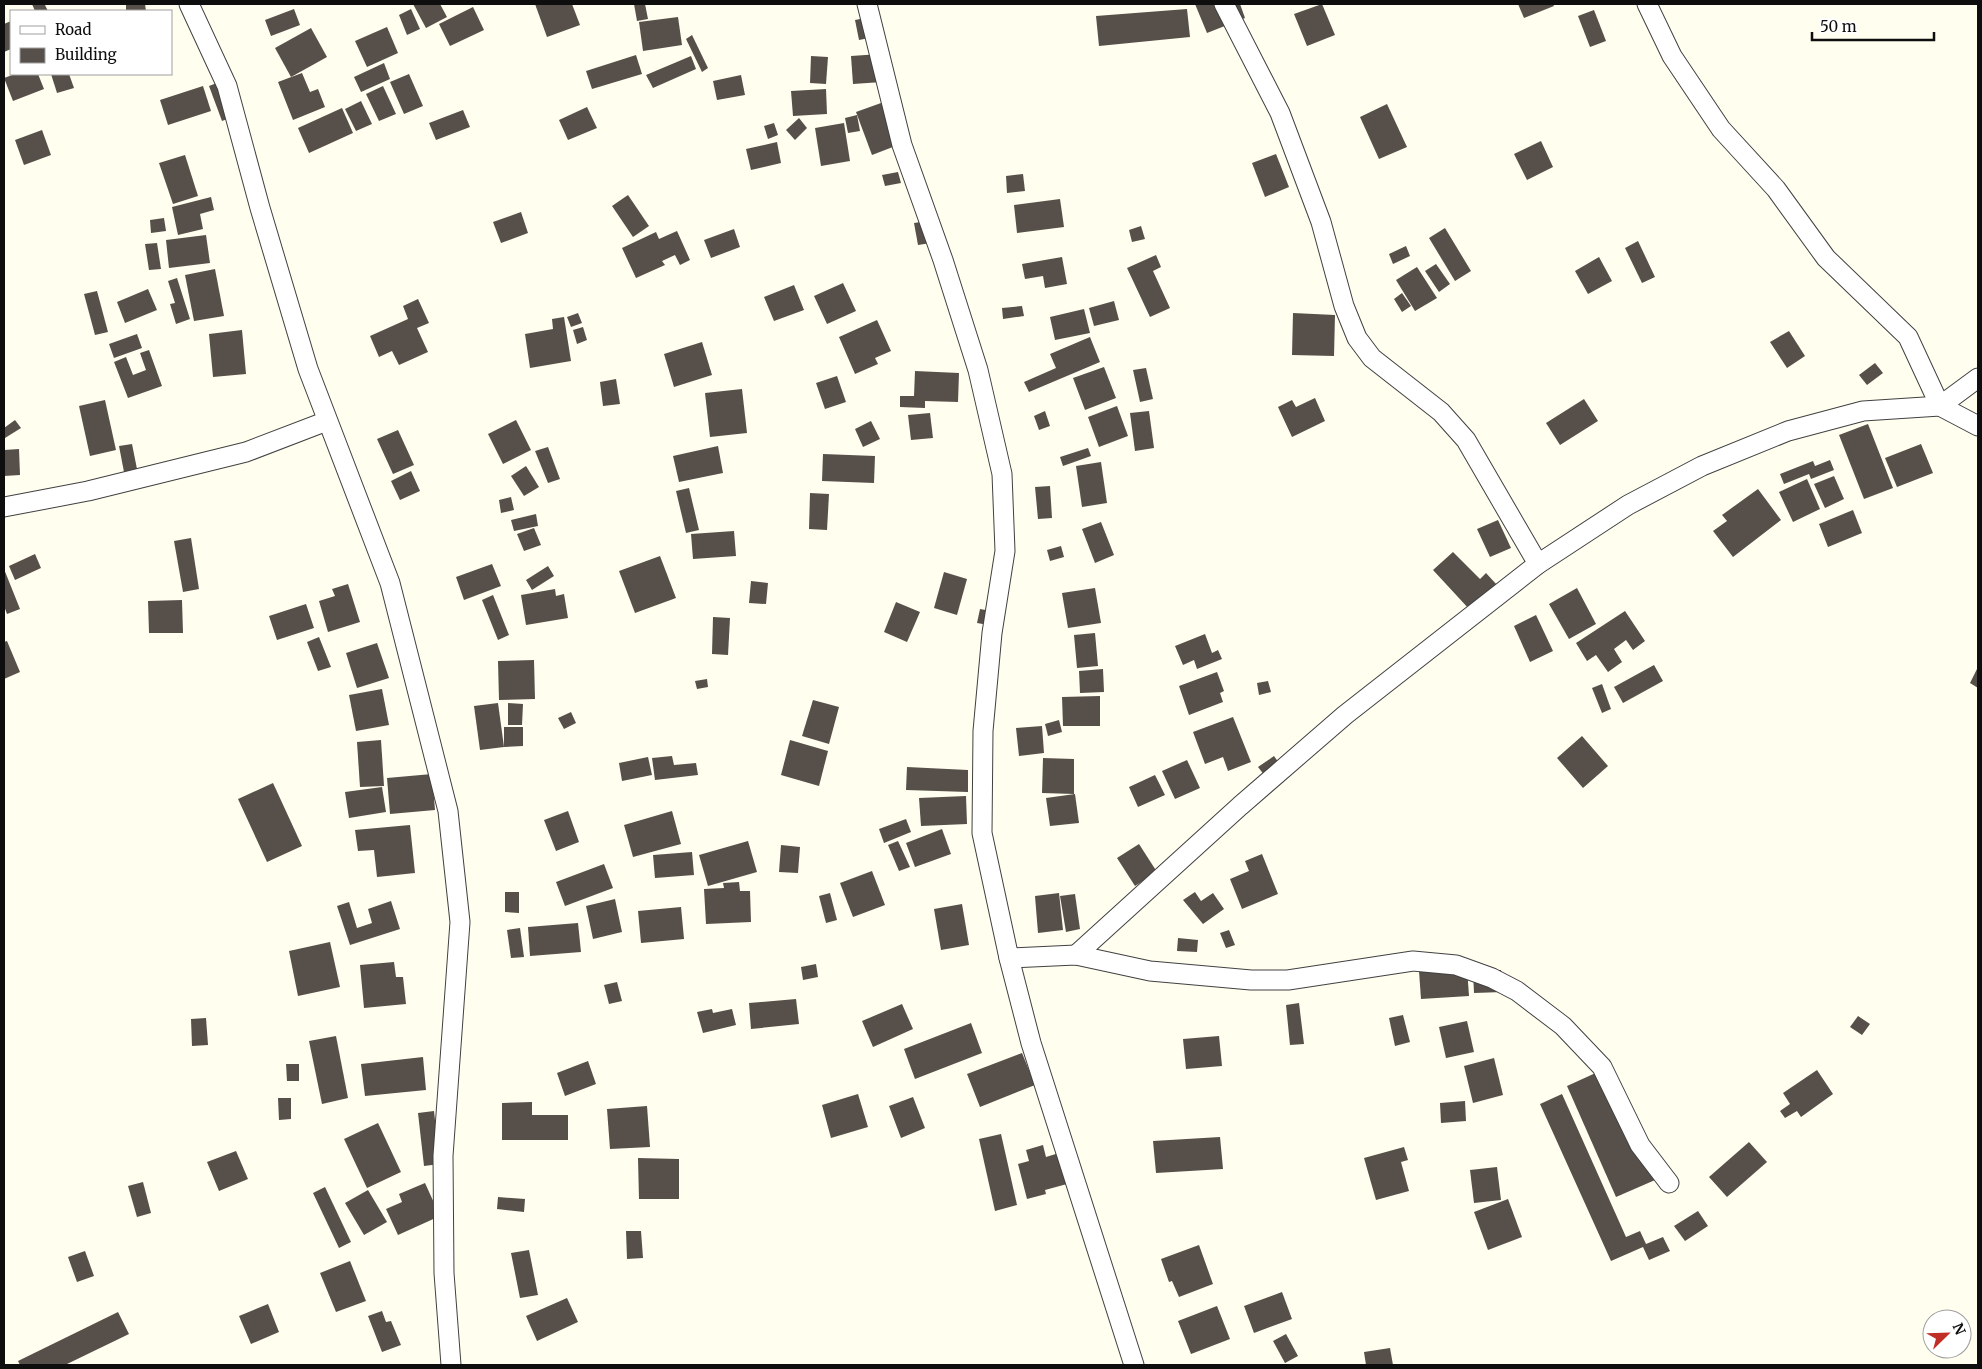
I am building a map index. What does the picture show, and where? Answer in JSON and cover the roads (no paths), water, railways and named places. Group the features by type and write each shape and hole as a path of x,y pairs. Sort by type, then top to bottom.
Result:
{"street":[{"path":"189,4 227,86 278,270 308,369 390,583 448,811 460,922 443,1156 444,1273 451,1365"},
{"path":"867,4 902,145 943,260 978,370 1002,474 1005,551 992,633 983,730 982,833 1009,958 1031,1043 1134,1365"},
{"path":"1224,4 1280,113 1321,222 1344,306 1357,338 1372,358 1441,412 1466,440 1538,564"},
{"path":"1647,4 1672,56 1722,129 1776,189 1826,258 1908,337 1940,406"},
{"path":"1940,406 1978,378"},
{"path":"1076,955 1240,806 1345,715 1538,564 1636,501 1702,466 1780,434 1863,411 1940,406 1978,426"},
{"path":"4,507 88,491 246,452 327,421"},
{"path":"1009,958 1076,955 1150,971 1213,978 1288,980 1413,961 1456,965 1492,978 1517,991 1563,1026 1602,1067 1640,1145 1669,1183"}]}
